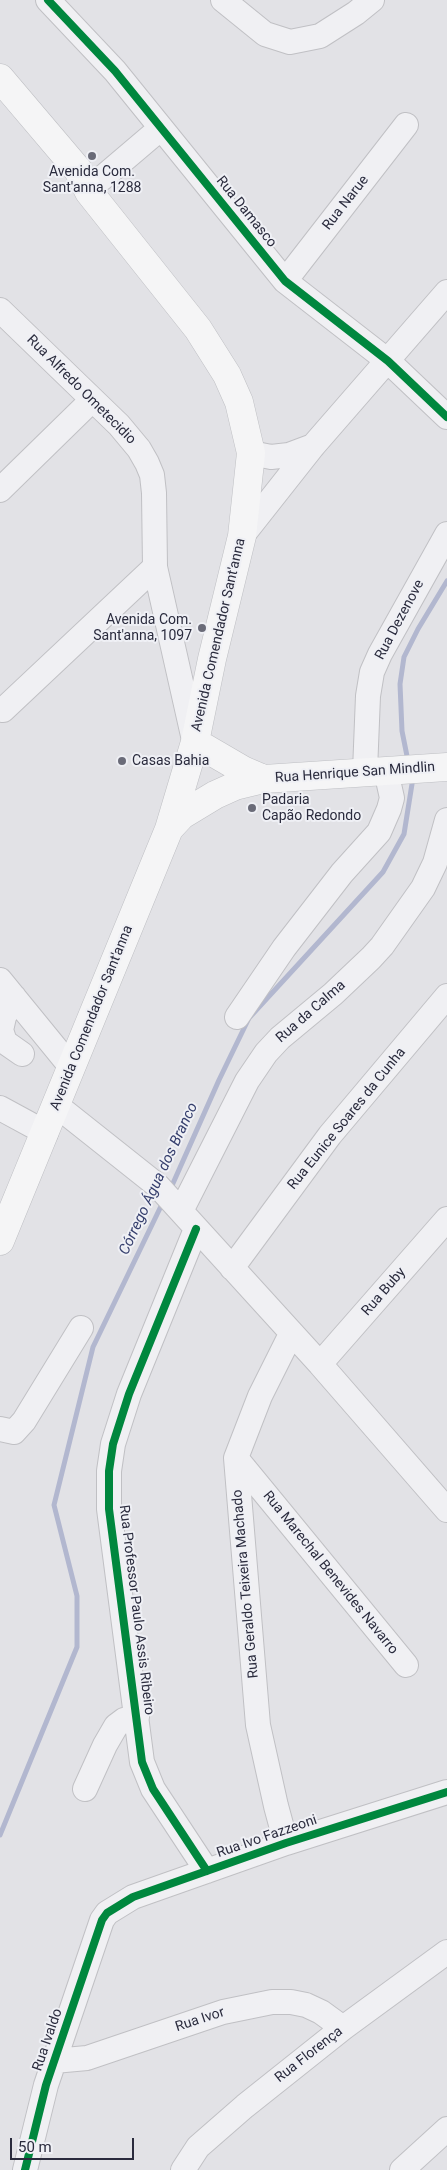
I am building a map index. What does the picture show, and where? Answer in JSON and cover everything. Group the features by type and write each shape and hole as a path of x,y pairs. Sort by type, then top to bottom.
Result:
{"main road":[{"name":"Avenida Comendador Sant'anna","path":"0,78 78,170 95,186 198,329 214,354 239,402 251,453 242,536 212,659 195,742 169,829 71,1067 46,1133 0,1241"},
{"name":"Avenida Comendador Sant'anna","path":"0,102 69,179 95,186"},
{"path":"195,742 244,770 264,779"},
{"name":"Rua Henrique San Mindlin","path":"169,829 182,816 215,795 235,786 264,779 447,766"}],"street":[{"name":"Rua Damasco","path":"48,0 115,71 285,281 388,362 447,417"},
{"path":"223,0 265,34 290,42 320,36 356,13 372,0"},
{"name":"Rua Narue","path":"285,281 406,124"},
{"path":"95,186 161,128"},
{"path":"242,536 313,446 447,292"},
{"name":"Rua Alfredo Ometecidio","path":"0,310 92,401 119,425 139,449 152,475 155,567 195,742"},
{"path":"0,490 92,401"},
{"path":"251,453 272,457 289,456 313,446"},
{"name":"Rua Dezenove","path":"382,771 368,696 372,672 380,654 447,534"},
{"path":"3,710 155,567"},
{"path":"237,1017 249,996 284,948 342,873 379,832 392,798 382,771"},
{"name":"Rua da Calma","path":"180,1210 254,1070 280,1038 355,974 382,946 430,875 440,848 447,820"},
{"path":"7,989 71,1067"},
{"path":"7,989 1,1030 5,1042 22,1054"},
{"name":"Rua Eunice Soares da Cunha","path":"232,1268 330,1135 447,996"},
{"path":"56,1105 158,1186 320,1364 447,1510"},
{"path":"0,1108 46,1133"},
{"name":"Rua Buby","path":"320,1364 447,1219"},
{"name":"Rua Professor Paulo Assis Ribeiro","path":"196,1229 129,1394 114,1444 110,1472 109,1508 142,1762 153,1789 208,1871"},
{"path":"0,1429 14,1432 24,1421 81,1328"},
{"name":"Rua Geraldo Teixeira Machado","path":"286,1842 258,1725 236,1458 260,1396 291,1334"},
{"name":"Rua Marechal Benevides Navarro","path":"236,1458 406,1665"},
{"path":"85,1789 116,1726 124,1720 136,1717"},
{"name":"Rua Ivo Fazzeoni","path":"102,1920 107,1913 133,1897 286,1842 447,1792"},
{"name":"Rua Ivaldo","path":"25,2170 54,2061 102,1920"},
{"name":"Rua Florença","path":"182,2170 198,2147 216,2131 343,2028 447,1952"},
{"name":"Rua Ivor","path":"54,2061 87,2058 222,2012 272,2002 291,2002 306,2005 343,2028"},
{"path":"402,2170 447,2129"}],"waterway":[{"name":"Córrego Água dos Branco","path":"408,761 402,731 400,684 404,657 418,629 447,581"},
{"name":"Córrego Água dos Branco","path":"170,1190 249,1018 383,872 404,834 412,784 411,777"},
{"name":"Córrego Água dos Branco","path":"0,1835 77,1647 77,1596 54,1505 93,1347 163,1202"}],"cycle path":[{"path":"48,0 115,71 285,281 388,361 447,417"},
{"path":"196,1229 129,1394 113,1444 109,1471 109,1509 142,1762 153,1789 207,1871"},
{"path":"25,2170 46,2085 102,1920 107,1913 133,1897 286,1843 447,1792"}],"place":[{"name":"Avenida Com. Sant'anna, 1288","path":"92,156"},
{"name":"Avenida Com. Sant'anna, 1097","path":"202,628"},
{"name":"Casas Bahia","path":"122,761"},
{"name":"Padaria Capão Redondo","path":"252,808"}]}
